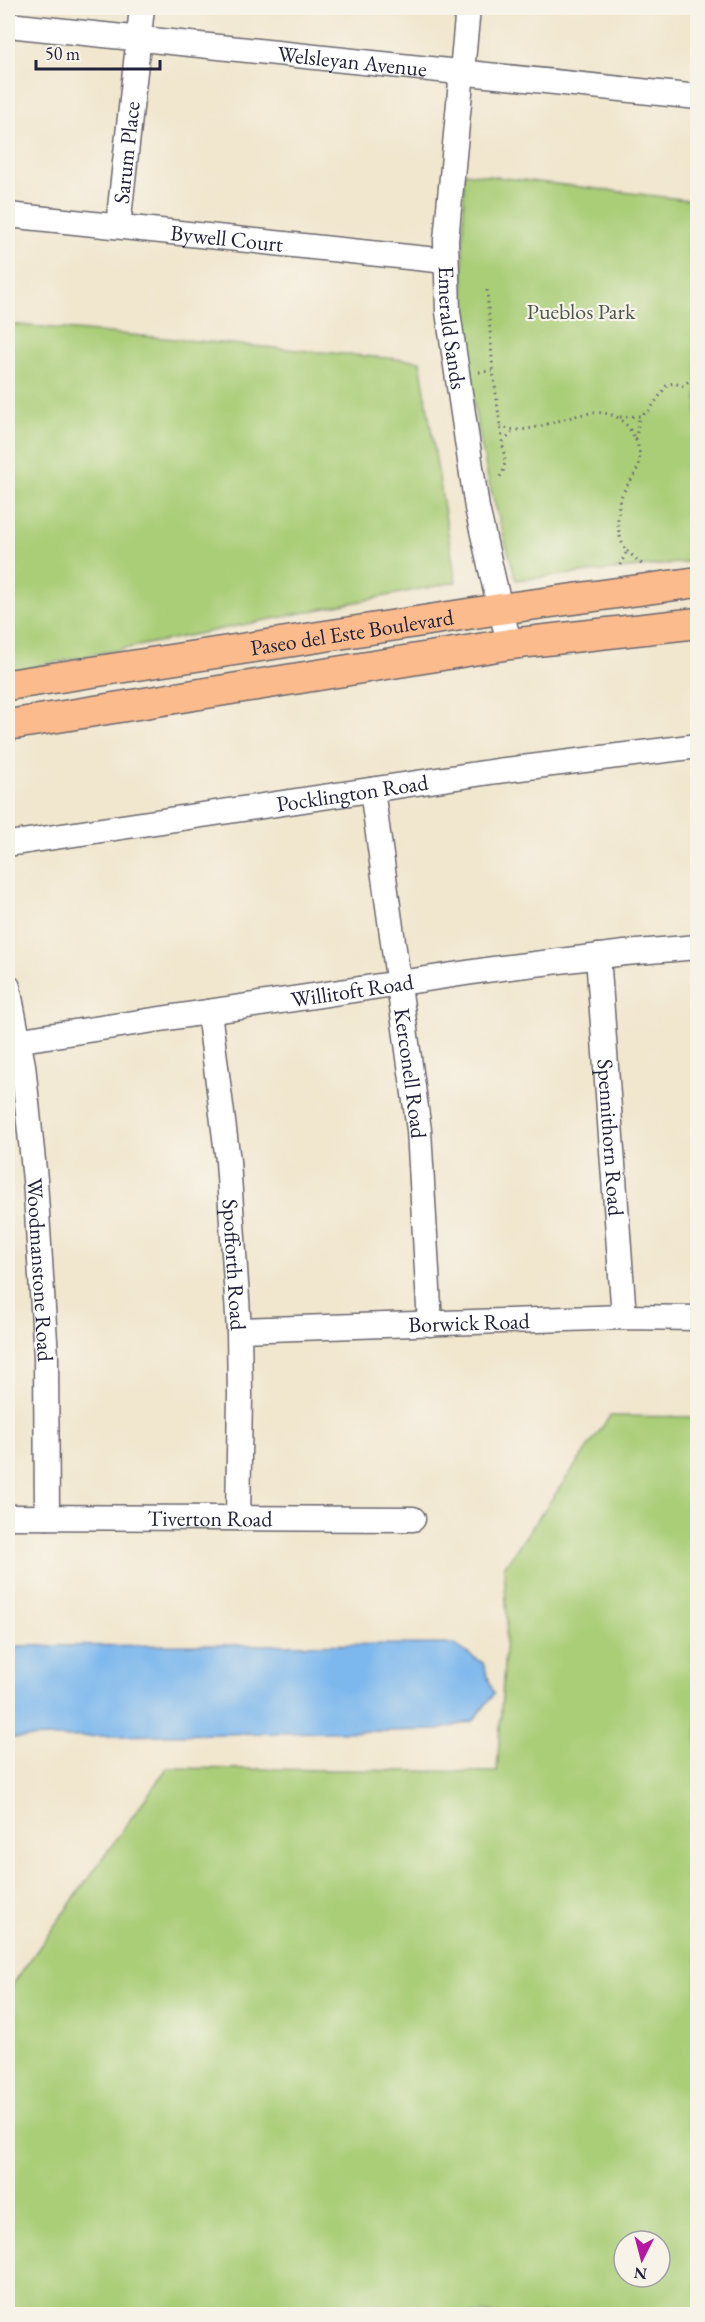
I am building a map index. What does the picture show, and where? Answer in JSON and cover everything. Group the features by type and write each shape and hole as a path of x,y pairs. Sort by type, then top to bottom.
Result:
{"main road":[{"name":"Paseo del Este Boulevard","path":"8,685 500,609 698,582"},
{"name":"Paseo del Este Boulevard","path":"8,724 510,644 698,623"}],"street":[{"name":"Sarum Place","path":"118,226 142,8"},
{"name":"Emerald Sands","path":"468,8 446,261 448,312 475,497 510,644"},
{"name":"Welsleyan Avenue","path":"8,25 698,97"},
{"name":"Bywell Court","path":"8,215 446,261"},
{"name":"Pocklington Road","path":"8,844 497,771 698,746"},
{"name":"Kerconell Road","path":"372,790 419,1130 430,1324"},
{"name":"Willitoft Road","path":"13,1041 598,956 698,947"},
{"name":"Spennithorn Road","path":"598,956 624,1317"},
{"name":"Woodmanstone Road","path":"8,987 13,1041 22,1065 35,1180 46,1357 47,1517"},
{"name":"Spofforth Road","path":"209,1012 228,1161 239,1330 238,1518"},
{"name":"Borwick Road","path":"239,1330 624,1317 698,1318"},
{"name":"Tiverton Road","path":"8,1517 413,1519"}],"path":[{"path":"487,290 492,371 505,466 498,480"},
{"path":"479,372 492,371"},
{"path":"502,443 514,431 593,413 618,417 639,417 649,411 667,386 674,383 683,386 698,376"},
{"path":"615,574 624,559 625,549 619,532 619,506 637,468 640,456 636,440 629,428 618,417"},
{"path":"636,440 639,417"},
{"path":"500,426 514,431"},
{"path":"625,549 647,569"}],"green space":[{"name":"Pueblos Park","path":"464,173 697,201 697,561 516,580 488,479 467,371 463,277"},
{"path":"8,324 420,361 456,582 8,672"},
{"path":"610,1416 697,1417 697,2314 8,2314 8,1991 167,1768 497,1772 507,1620 504,1567"}],"water":[{"path":"453,1644 483,1663 494,1694 473,1721 438,1730 8,1738 8,1646"}]}
